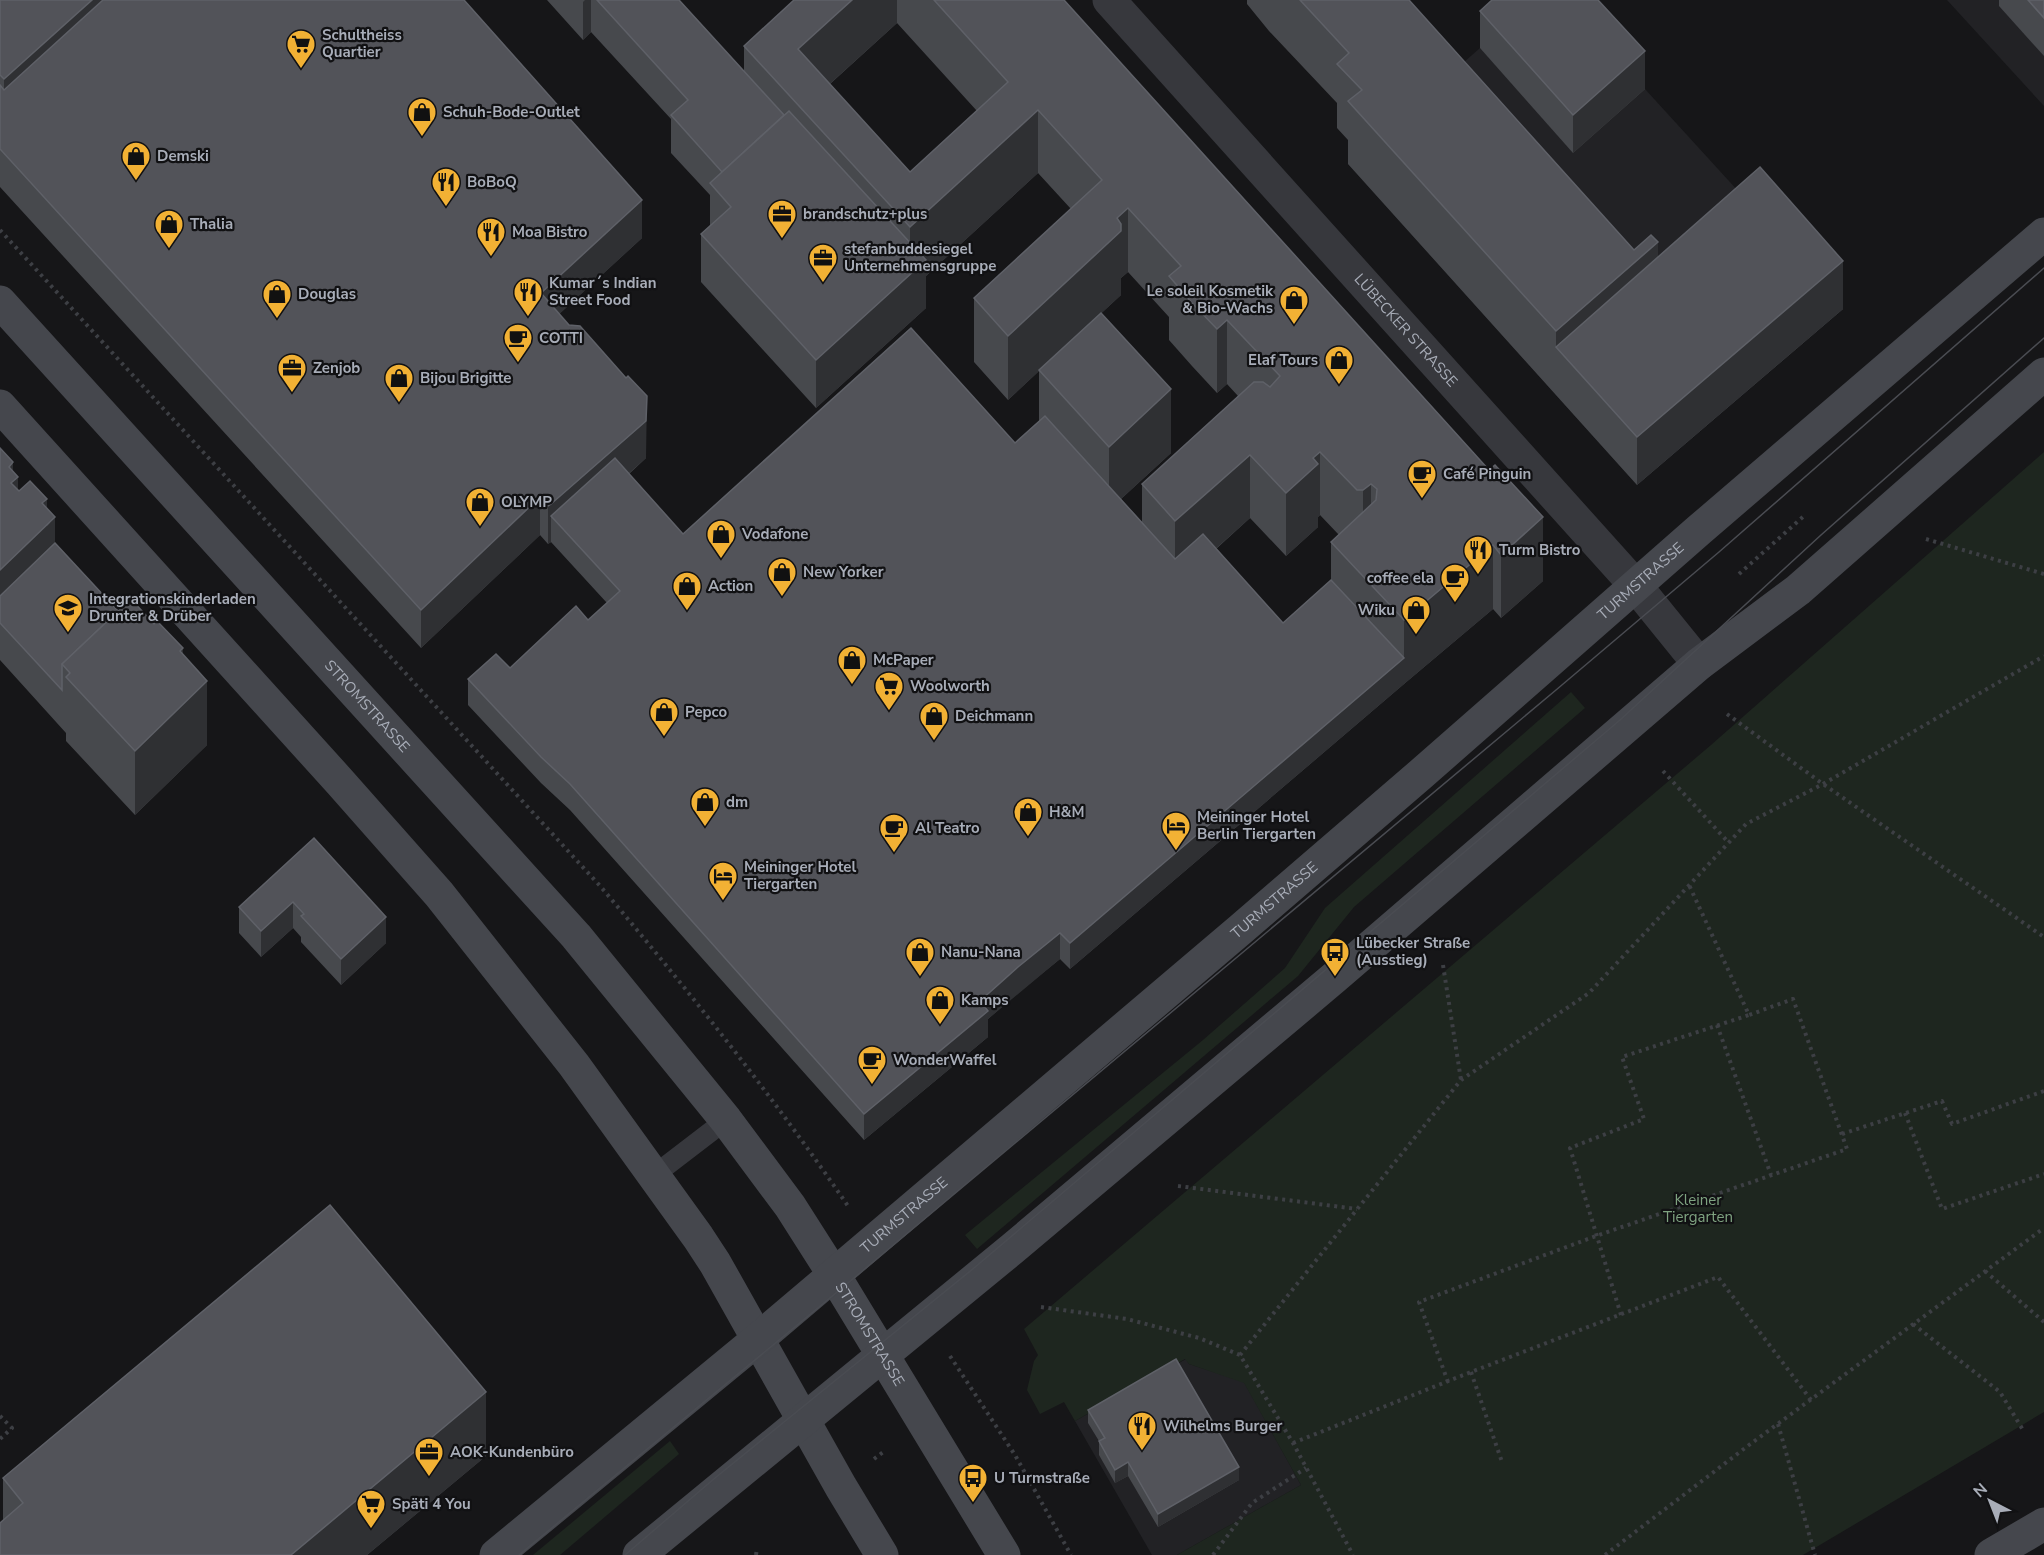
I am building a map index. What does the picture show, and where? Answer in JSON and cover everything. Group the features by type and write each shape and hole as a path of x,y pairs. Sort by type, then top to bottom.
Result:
{"main road":[{"name":"TURMSTRASSE","path":"496,1555 758,1340 1421,774 1635,585 2044,234"},
{"name":"STROMSTRASSE","path":"0,302 576,936 726,1120 790,1206 1004,1555"},
{"path":"639,1555 883,1355 1335,977 1699,664 1798,590 2044,374"},
{"path":"0,406 439,894 568,1057 715,1263 882,1555"},
{"path":"1991,1555 2044,1524"}],"street":[{"name":"LÜBECKER STRASSE","path":"1109,0 1635,585 1699,664"}],"lane":[{"path":"654,1176 726,1120"}],"path":[{"path":"0,230 601,887 671,971 813,1155"},
{"path":"1738,574 1804,516"},
{"path":"1926,540 2044,574"},
{"path":"1240,1355 1461,1080 1589,993 1746,824 1823,784 2044,656"},
{"path":"1727,714 1823,784 2044,937"},
{"path":"1663,771 1729,843"},
{"path":"1689,885 1749,1015"},
{"path":"1443,965 1461,1080"},
{"path":"1448,1382 1419,1302 1596,1236 1847,1149 1793,999 1622,1056 1644,1119 1570,1148 1596,1236 1621,1315"},
{"path":"1717,1025 1771,1175"},
{"path":"1842,1134 1942,1101 1952,1124 2044,1090"},
{"path":"1905,1113 1942,1209 2044,1174"},
{"path":"1178,1186 1358,1209"},
{"path":"1605,1555 2044,1228"},
{"path":"1985,1271 2044,1322"},
{"path":"1293,1443 1718,1277 1811,1400"},
{"path":"1041,1307 1126,1319 1199,1338 1240,1355 1293,1443 1353,1555"},
{"path":"1913,1324 2000,1392 2023,1430"},
{"path":"1471,1372 1502,1462"},
{"path":"979,1399 1015,1455 1071,1555"},
{"path":"0,1416 12,1428 0,1439"},
{"path":"1778,1424 1815,1555"},
{"path":"872,1461 886,1450"},
{"path":"1214,1555 1252,1503 1306,1468"},
{"path":"756,1555 757,1548"}],"shaded area":[{"path":"1947,0 2044,0 2044,106"},
{"path":"1480,48 1645,89 1843,309 1637,485 1348,164"},
{"path":"1186,1359 1189,1364 1244,1382 1301,1485 1177,1555 1152,1555 1075,1421"}],"green space":[{"name":"Kleiner Tiergarten","path":"2044,452 2044,1412 1803,1555 1177,1555 1301,1485 1244,1383 1189,1364 1185,1359 1075,1421 1064,1402 1040,1414 1027,1390 1034,1361 1038,1355 1024,1329 1711,745"},
{"path":"1571,692 1585,708 1354,907 1298,976 977,1249 965,1235 1203,1040 1285,968 1325,908"},
{"path":"670,1441 679,1454 560,1555 533,1555"}],"building":[{"path":"0,0 92,0 4,79 0,75"},
{"path":"103,0 464,0 642,200 541,293 569,325 580,326 626,378 628,376 647,396 646,421 551,504 548,506 540,497 421,610 0,149 0,85 4,90"},
{"path":"597,0 679,0 784,115 722,172 671,115 688,100"},
{"path":"794,0 852,0 798,49 910,172 1008,82 934,0 1064,0 1489,470 1495,465 1543,517 1501,555 1493,545 1404,620 1331,542 1376,500 1377,489 1371,484 1363,490 1357,490 1320,452 1313,458 1318,464 1286,493 1250,455 1175,521 1142,484 1254,382 1263,382 1270,387 1280,376 1227,320 1217,329 1192,303 1169,276 1181,266 1128,208 1117,218 1121,224 1121,231 1008,336 974,298 1102,180 1038,110 910,227 744,46"},
{"path":"1300,0 1409,0 1634,250 1651,235 1658,242 1556,331 1348,101 1362,90 1337,64 1349,53"},
{"path":"1492,0 1598,0 1645,51 1573,115 1480,11"},
{"path":"2028,0 2044,0 2044,18"},
{"path":"789,111 926,260 816,360 701,234 731,207 710,183"},
{"path":"1760,167 1843,261 1637,437 1556,347"},
{"path":"1101,313 1171,389 1109,447 1039,370"},
{"path":"911,328 1015,443 1045,416 1175,559 1203,534 1283,623 1331,580 1404,658 1070,943 1060,933 1018,967 980,1001 988,1011 864,1114 570,784 541,757 468,679 496,654 510,668 576,606 588,620 620,591 551,516 615,458 683,534"},
{"path":"0,448 13,462 9,467 18,477 11,483 19,491 30,481 47,499 42,503 55,517 0,570"},
{"path":"55,543 118,611 62,664 62,690 0,623 0,596"},
{"path":"131,599 154,624 157,621 183,648 180,651 207,681 135,751 66,677 70,673 62,664"},
{"path":"314,838 386,917 341,959 301,916 304,914 293,902 261,931 239,907"},
{"path":"330,1205 486,1392 291,1555 0,1555 0,1523 23,1503 3,1478"},
{"path":"1176,1359 1239,1467 1158,1514 1128,1462 1115,1470 1099,1441 1105,1438 1088,1410"}],"tram line":[{"path":"519,1555 842,1288 1556,690 1719,552 2044,268"},
{"path":"625,1555 715,1478 974,1268 1620,720 1821,535 2044,338"}],"place":[{"name":"Schultheiss Quartier","path":"301,70"},
{"name":"Schuh-Bode-Outlet","path":"422,138"},
{"name":"Demski","path":"136,182"},
{"name":"BoBoQ","path":"446,208"},
{"name":"brandschutz+plus","path":"782,240"},
{"name":"Thalia","path":"169,250"},
{"name":"Moa Bistro","path":"491,258"},
{"name":"stefanbuddesiegel Unternehmensgruppe","path":"823,284"},
{"name":"Kumar´s Indian Street Food","path":"528,318"},
{"name":"Douglas","path":"277,320"},
{"name":"Le soleil Kosmetik & Bio-Wachs","path":"1294,326"},
{"name":"COTTI","path":"518,364"},
{"name":"Elaf Tours","path":"1339,386"},
{"name":"Zenjob","path":"292,394"},
{"name":"Bijou Brigitte","path":"399,404"},
{"name":"Café Pinguin","path":"1422,500"},
{"name":"OLYMP","path":"480,528"},
{"name":"Vodafone","path":"721,560"},
{"name":"Turm Bistro","path":"1478,576"},
{"name":"New Yorker","path":"782,598"},
{"name":"coffee ela","path":"1455,604"},
{"name":"Action","path":"687,612"},
{"name":"Integrationskinderladen Drunter & Drüber","path":"68,634"},
{"name":"Wiku","path":"1416,636"},
{"name":"McPaper","path":"852,686"},
{"name":"Woolworth","path":"889,712"},
{"name":"Pepco","path":"664,738"},
{"name":"Deichmann","path":"934,742"},
{"name":"dm","path":"705,828"},
{"name":"H&M","path":"1028,838"},
{"name":"Meininger Hotel Berlin Tiergarten","path":"1176,852"},
{"name":"Al Teatro","path":"894,854"},
{"name":"Meininger Hotel Tiergarten","path":"723,902"},
{"name":"Nanu-Nana","path":"920,978"},
{"name":"Lübecker Straße (Ausstieg)","path":"1335,978"},
{"name":"Kamps","path":"940,1026"},
{"name":"WonderWaffel","path":"872,1086"},
{"name":"Wilhelms Burger","path":"1142,1452"},
{"name":"AOK-Kundenbüro","path":"429,1478"},
{"name":"U Turmstraße","path":"973,1504"},
{"name":"Späti 4 You","path":"371,1530"}]}
